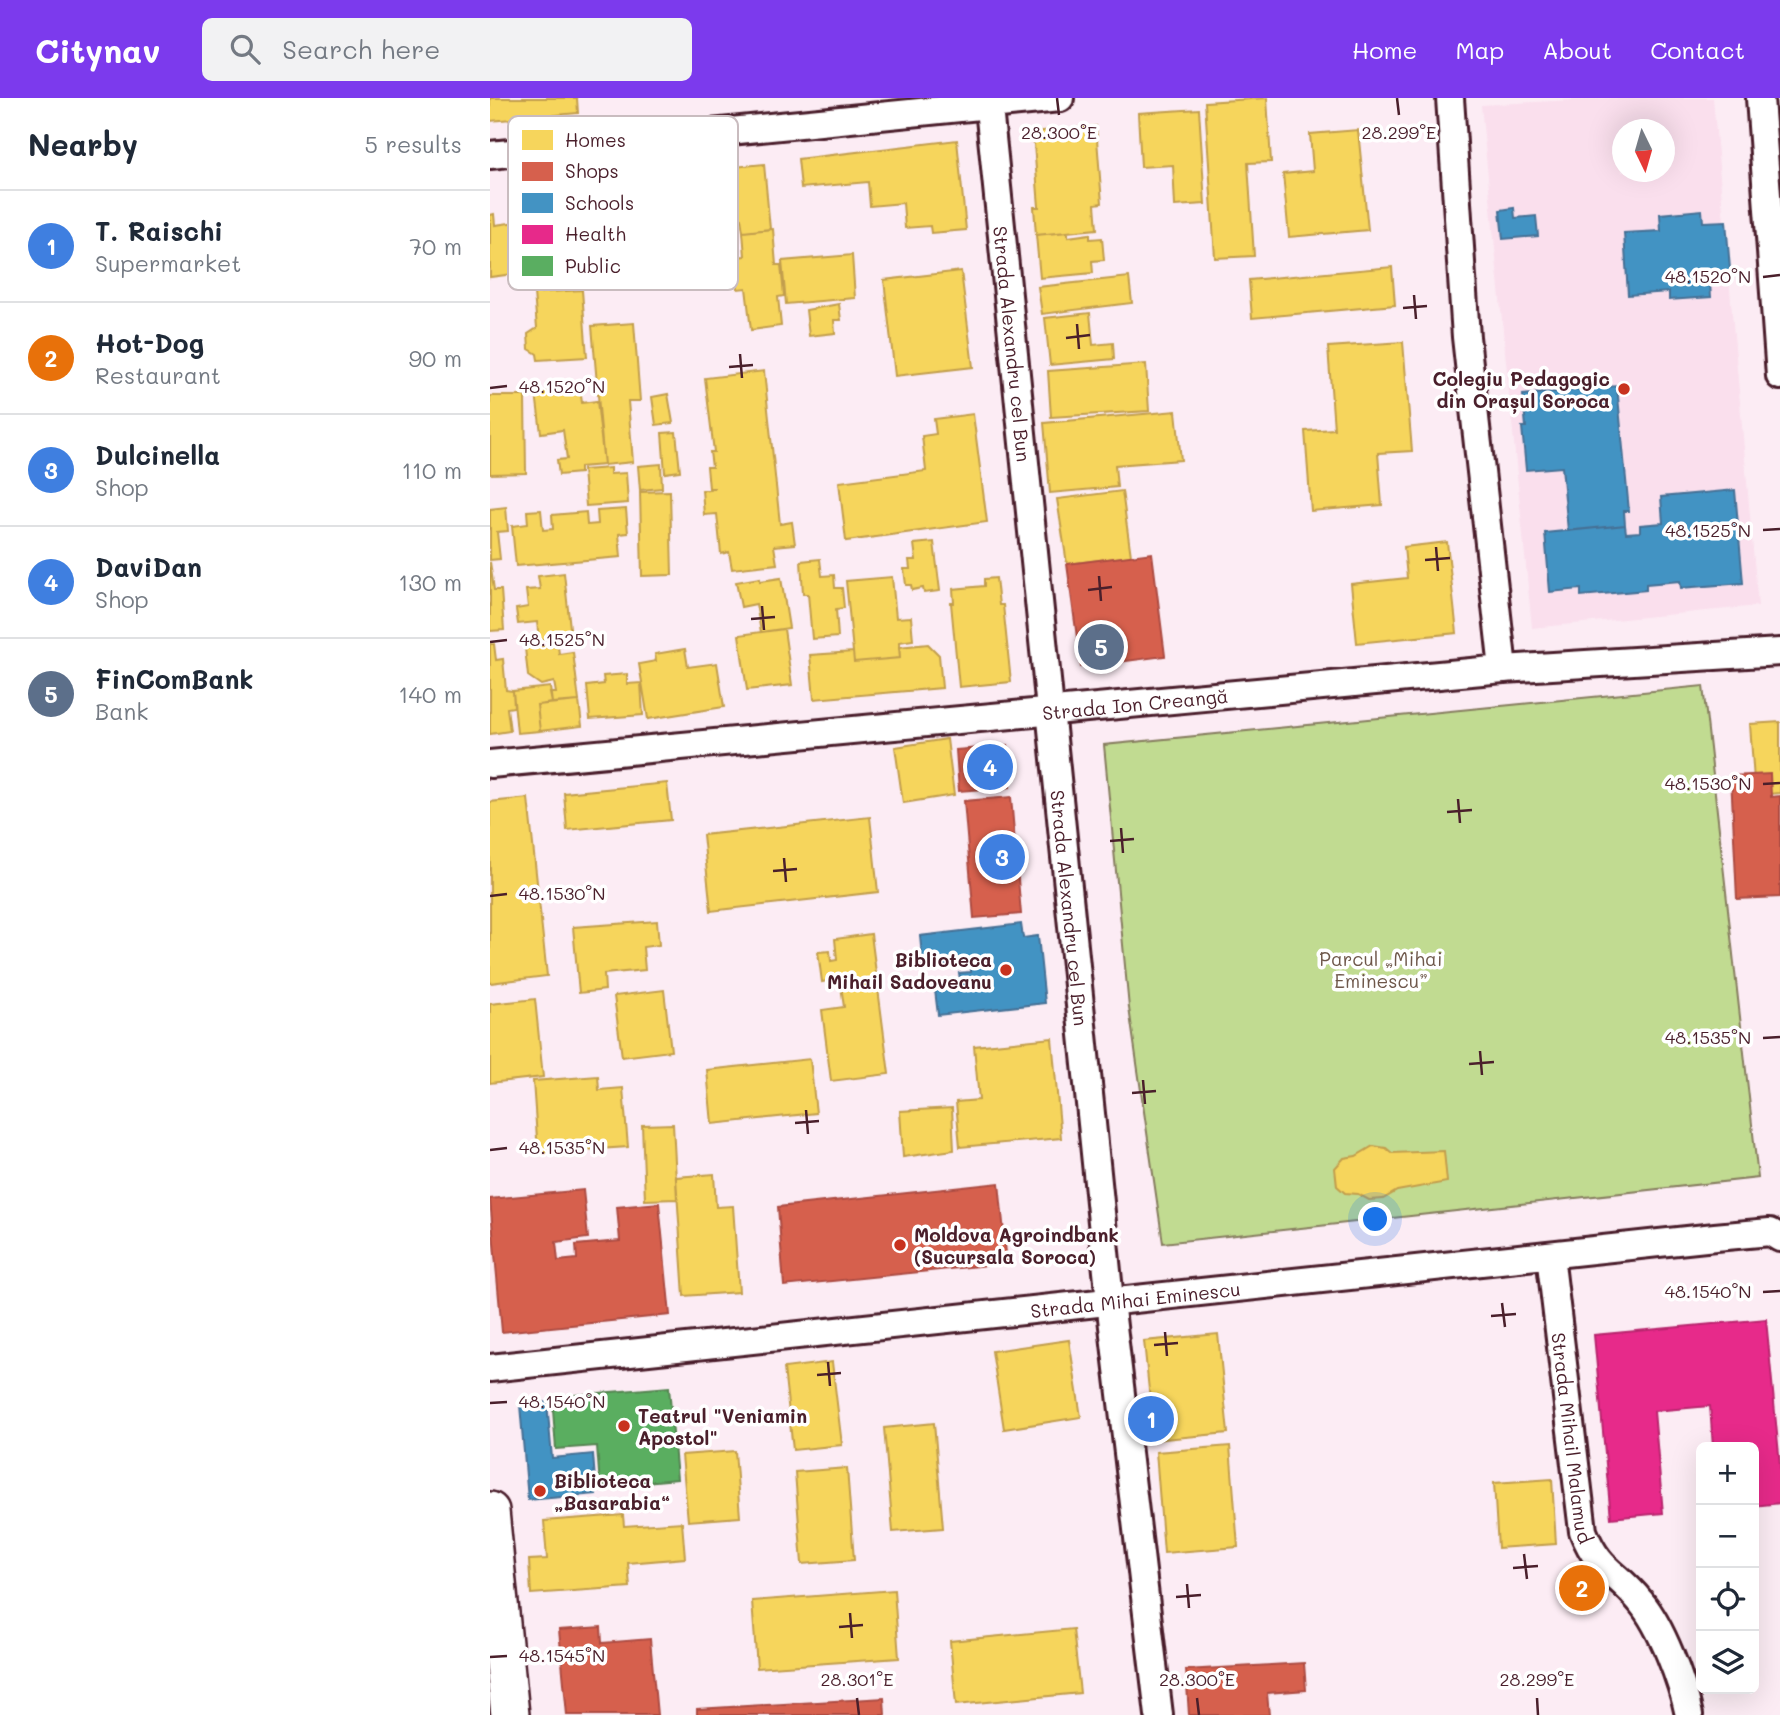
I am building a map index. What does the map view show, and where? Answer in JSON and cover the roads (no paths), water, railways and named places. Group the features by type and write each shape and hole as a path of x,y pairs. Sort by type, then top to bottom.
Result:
{"main road":[{"path":"490,1511 510,1715"}],"street":[{"path":"738,128 988,101 1060,98"},
{"path":"1450,98 1466,337 1503,669"},
{"path":"1760,98 1780,376"},
{"name":"Strada Alexandru cel Bun","path":"988,101 1110,1301 1159,1715"},
{"path":"490,155 508,153"},
{"name":"Strada Ion Creangă","path":"490,764 1503,669 1780,652"},
{"name":"Strada Mihai Eminescu","path":"490,1368 1770,1232 1780,1238"},
{"name":"Strada Mihail Malamud","path":"1550,1255 1583,1531 1592,1555 1642,1603 1673,1665 1689,1715"}],"place":[{"name":"Colegiu Pedagogic din Orașul Soroca","path":"1624,389"},
{"name":"FinComBank","path":"1101,647"},
{"name":"DaviDan","path":"990,767"},
{"name":"Dulcinella","path":"1002,857"},
{"name":"Biblioteca Mihail Sadoveanu","path":"1006,970"},
{"name":"Moldova Agroindbank (Sucursala Soroca)","path":"900,1245"},
{"name":"T. Raischi","path":"1151,1419"},
{"name":"Teatrul \"Veniamin Apostol\"","path":"624,1426"},
{"name":"Biblioteca „Basarabia“","path":"540,1491"},
{"name":"Hot-Dog","path":"1582,1588"}],"park label":[{"name":"Parcul „Mihai Eminescu”","path":"1381,969"}]}
